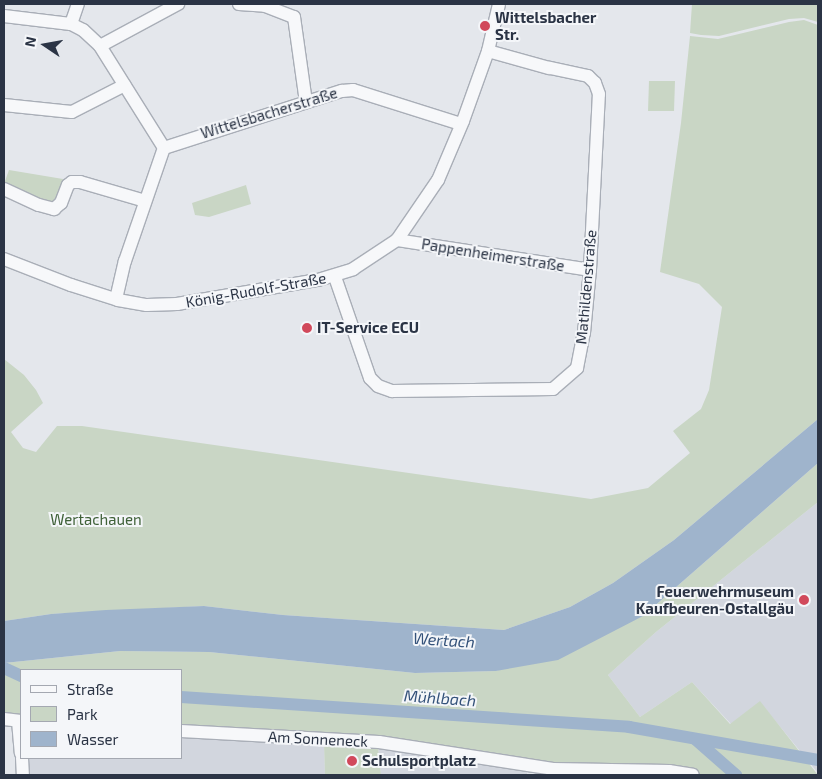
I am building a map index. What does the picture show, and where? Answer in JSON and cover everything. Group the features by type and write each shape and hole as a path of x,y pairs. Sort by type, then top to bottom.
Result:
{"street":[{"path":"71,24 78,4"},
{"path":"100,46 178,4"},
{"path":"239,4 265,6 294,17 306,102"},
{"name":"König-Rudolf-Straße","path":"4,259 71,285 116,299 147,305 177,304 335,277 353,269 396,240 438,180 462,124 488,51 499,4"},
{"path":"4,16 71,24 83,30 100,46 164,148 125,261 116,299"},
{"name":"Mathildenstraße","path":"335,277 370,378 378,386 392,392 553,389 577,368 584,333 590,270 599,94 595,83 588,76 488,51"},
{"path":"4,105 72,112 125,85"},
{"name":"Wittelsbacherstraße","path":"164,148 342,90 354,90 462,124"},
{"path":"4,189 39,205 54,209 61,203 68,185 72,182 80,182 145,200"},
{"name":"Pappenheimerstraße","path":"396,240 590,270"},
{"path":"4,719 20,721"},
{"name":"Am Sonneneck","path":"182,731 380,742 544,768 669,771 693,775"},
{"path":"22,759 23,775"}],"shaded area":[{"path":"818,502 818,773 760,702 731,724 692,682 640,717 608,675 656,632"},
{"path":"182,737 324,745 325,775 28,775 26,759 182,759"},
{"path":"378,748 527,772 527,775 381,775"}],"green space":[{"path":"692,4 818,4 818,22 804,18 789,19 719,36 701,35 690,33"},
{"name":"Wertachauen","path":"804,20 818,25 818,419 674,540 613,583 570,607 504,630 283,615 204,606 51,614 4,621 4,359 24,375 36,390 43,403 11,432 23,448 36,452 57,426 82,426 591,499 648,488 690,453 673,431 701,409 709,390 722,307 699,284 660,272 681,123 690,36 718,39"},
{"path":"649,81 675,81 674,111 648,111"},
{"path":"9,170 63,179 56,200 51,202 39,199 4,184"},
{"path":"246,185 251,204 209,217 195,215 192,203"},
{"path":"818,463 818,502 656,632 608,675 640,717 692,682 730,724 760,701 818,775 701,775 692,771 554,764 182,727 182,669 20,669 20,715 4,713 4,663 120,651 209,652 415,673 496,671 643,616"},
{"name":"Schulsportplatz","path":"324,745 378,748 381,775 325,775"}],"water":[{"name":"Wertach","path":"818,419 818,463 643,616 558,660 496,671 415,673 209,652 120,651 4,663 4,621 51,614 106,610 204,606 283,615 504,630 570,607 613,583 674,540"}],"waterway":[{"name":"Mühlbach","path":"4,668 20,676"},
{"name":"Mühlbach","path":"182,697 629,727 818,760"},
{"name":"Mühlbach","path":"695,739 736,775"}],"place":[{"name":"Wittelsbacher Str.","path":"485,26"},
{"name":"IT-Service ECU","path":"307,328"},
{"name":"Feuerwehrmuseum Kaufbeuren-Ostallgäu","path":"804,600"},
{"name":"Schulsportplatz","path":"352,761"}]}
